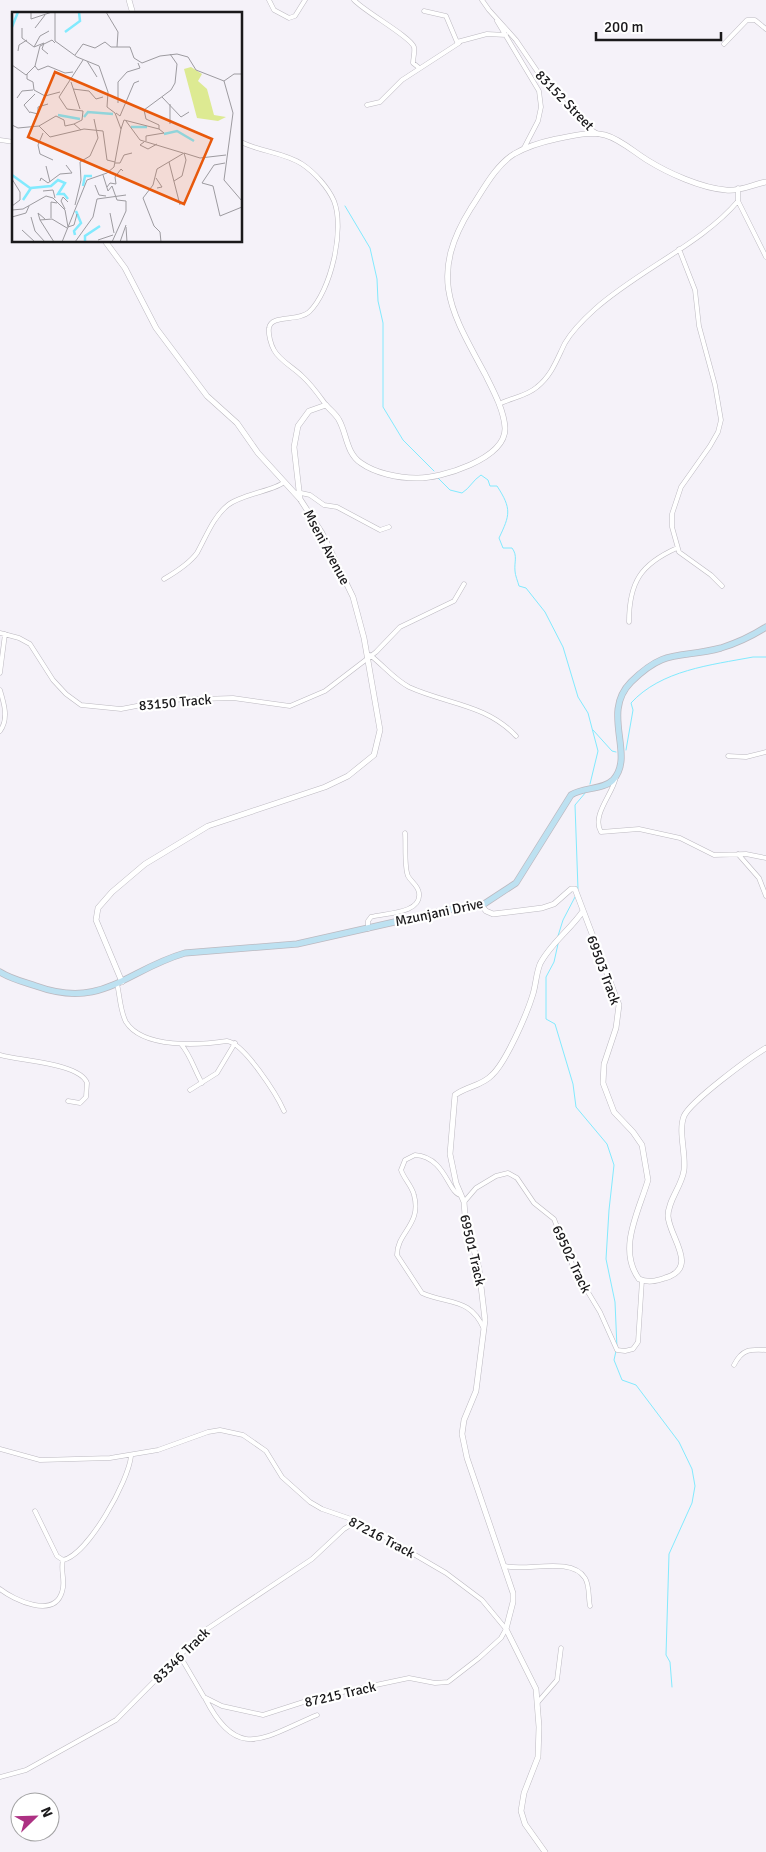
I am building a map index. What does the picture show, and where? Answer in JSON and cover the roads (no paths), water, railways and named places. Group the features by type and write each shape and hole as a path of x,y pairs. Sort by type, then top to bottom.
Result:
{"main road":[{"path":"617,775 620,754 617,706 622,692 629,683 642,671 666,657 720,648 755,634 766,627"},
{"name":"Mzunjani Drive","path":"0,972 42,988 64,993 84,994 120,983 159,962 184,953 277,947 368,929 461,907 484,904 516,883 571,795 584,788 606,784 617,775"}],"street":[{"path":"269,0 274,10 288,18 295,16 306,0"},
{"path":"354,0 384,24 410,41 414,49 413,63 415,66 420,66"},
{"name":"83152 Street","path":"482,0 537,86 541,99 538,121 523,150"},
{"path":"424,12 446,16 455,40 459,42"},
{"name":"83152 Street","path":"495,18 516,40 548,87 588,128 598,134"},
{"path":"724,44 747,20 755,20 766,29"},
{"path":"367,105 380,102 402,80 420,66 459,42 487,34 506,35"},
{"path":"242,142 253,148 280,153 304,166 327,189 336,207 335,254 333,266 323,291 309,312 294,319 275,320 271,324 269,330 274,351 318,392 340,421 348,446 358,460 372,469 416,478 429,477 476,462 496,448 503,438 505,428 499,404 459,328 449,300 447,279 455,242 464,220 502,164 523,150 567,137 598,134 616,140 655,165 676,175 726,190 766,182"},
{"path":"738,188 738,201 766,258"},
{"path":"499,404 536,388 551,373 566,341 588,316 641,273 679,249 726,214 738,201"},
{"path":"106,242 125,268 156,328 207,396 238,423 258,453 284,482 301,496 310,495 324,505 337,507 380,530 389,527"},
{"path":"679,249 695,290 699,326 718,397 721,420 714,439 677,496 672,514 677,548 681,555 707,572 722,586"},
{"name":"Mseni Avenue","path":"120,983 99,930 96,917 101,904 128,877 145,864 208,826 336,783 374,756 379,738 379,721 369,657 353,597 322,533 301,496 294,447 298,426 309,411 326,404"},
{"path":"164,579 183,566 196,553 205,535 228,505 260,490 281,486 284,482"},
{"path":"629,622 630,598 638,577 654,560 677,548"},
{"name":"83150 Track","path":"0,633 30,644 48,673 77,703 110,709 168,700 233,698 290,706 325,691 369,657 400,627 454,601 464,584"},
{"path":"0,673 6,634"},
{"path":"369,657 408,686 484,711 508,726 516,736"},
{"path":"0,690 5,717 4,725 0,731"},
{"path":"728,756 746,757 766,752"},
{"path":"617,775 615,785 600,814 598,822 601,832 639,829 680,838 714,855 738,854 766,858"},
{"path":"368,929 370,917 410,908 417,902 419,893 415,883 407,875 405,833"},
{"path":"738,854 759,878 766,896"},
{"name":"69503 Track","path":"484,904 482,906 484,909 493,914 542,908 554,904 566,892 573,889 580,898 582,911 619,1005 616,1028 604,1064 603,1083 614,1112 633,1132 642,1145 648,1172 648,1180 632,1226 630,1243 632,1264 637,1277 642,1280"},
{"name":"69501 Track","path":"506,1629 514,1597 470,1467 462,1434 464,1420 476,1391 485,1332 480,1277 465,1215 464,1202 456,1183 450,1154 455,1095 483,1082 492,1075 506,1058 529,1004 540,965 549,950 562,938 582,911"},
{"path":"120,983 124,1018 138,1035 181,1044 228,1041 235,1043 254,1064 280,1101 284,1111"},
{"path":"190,1090 222,1068 235,1043"},
{"path":"181,1044 191,1056 194,1068 202,1083"},
{"path":"642,1280 649,1282 673,1275 679,1269 681,1262 681,1251 668,1218 670,1206 684,1171 682,1125 686,1113 723,1080 766,1048"},
{"path":"0,1055 63,1067 80,1073 87,1083 86,1097 80,1103 68,1101"},
{"path":"462,1195 455,1192 442,1170 431,1160 415,1155 405,1160 402,1170 414,1193 415,1214 412,1224 400,1243 397,1255 422,1293 457,1302 468,1308 479,1318 485,1332"},
{"name":"69502 Track","path":"464,1202 476,1188 496,1176 508,1173 517,1178 534,1203 554,1219 568,1256 606,1324 617,1350 625,1351 636,1347 639,1337 642,1280"},
{"path":"734,1365 739,1356 745,1351 766,1350"},
{"name":"87216 Track","path":"0,1449 25,1457 60,1461 131,1456 173,1446 208,1432 220,1430 243,1435 266,1451 282,1477 310,1502 322,1509 357,1521 463,1584 482,1600 506,1629 534,1685 538,1702 538,1757 524,1793 521,1811 525,1824 545,1852"},
{"path":"63,1560 74,1555 98,1526 126,1476 131,1456"},
{"path":"0,1589 15,1599 30,1604 56,1602 60,1598 64,1587 63,1560 54,1552 35,1511"},
{"name":"83346 Track","path":"0,1777 26,1770 116,1720 211,1625 312,1559 344,1529 357,1521"},
{"path":"504,1566 558,1567 576,1571 587,1583 590,1606"},
{"name":"87215 Track","path":"204,1697 222,1706 263,1715 319,1697 409,1678 442,1683 461,1674 501,1638 506,1629"},
{"path":"538,1702 557,1680 561,1648"},
{"path":"180,1656 214,1718 244,1739 263,1739 317,1715"}],"waterway":[{"path":"345,206 370,248 377,279 378,301 383,323 383,407 403,440 434,471"},
{"path":"437,477 450,490 462,493 481,475 488,480 490,486 497,486 505,501 508,512 499,538 503,548 512,548 514,551 515,573 519,586 526,588 545,612 563,647 578,697 588,713 598,751 590,784"},
{"path":"626,750 633,710 631,703 643,692 672,676 704,666 753,657 766,657"},
{"path":"593,730 612,751 616,752"},
{"path":"578,889 575,805 586,792"},
{"path":"558,936 563,920 575,897"},
{"path":"558,944 554,962 546,977 546,1019 555,1024 573,1084 576,1107 607,1144 614,1165 606,1259 615,1302 617,1348"},
{"path":"616,1351 614,1360 622,1380 636,1385 679,1442 692,1469 695,1486 692,1503 669,1554 666,1655 670,1662 672,1687"}]}
